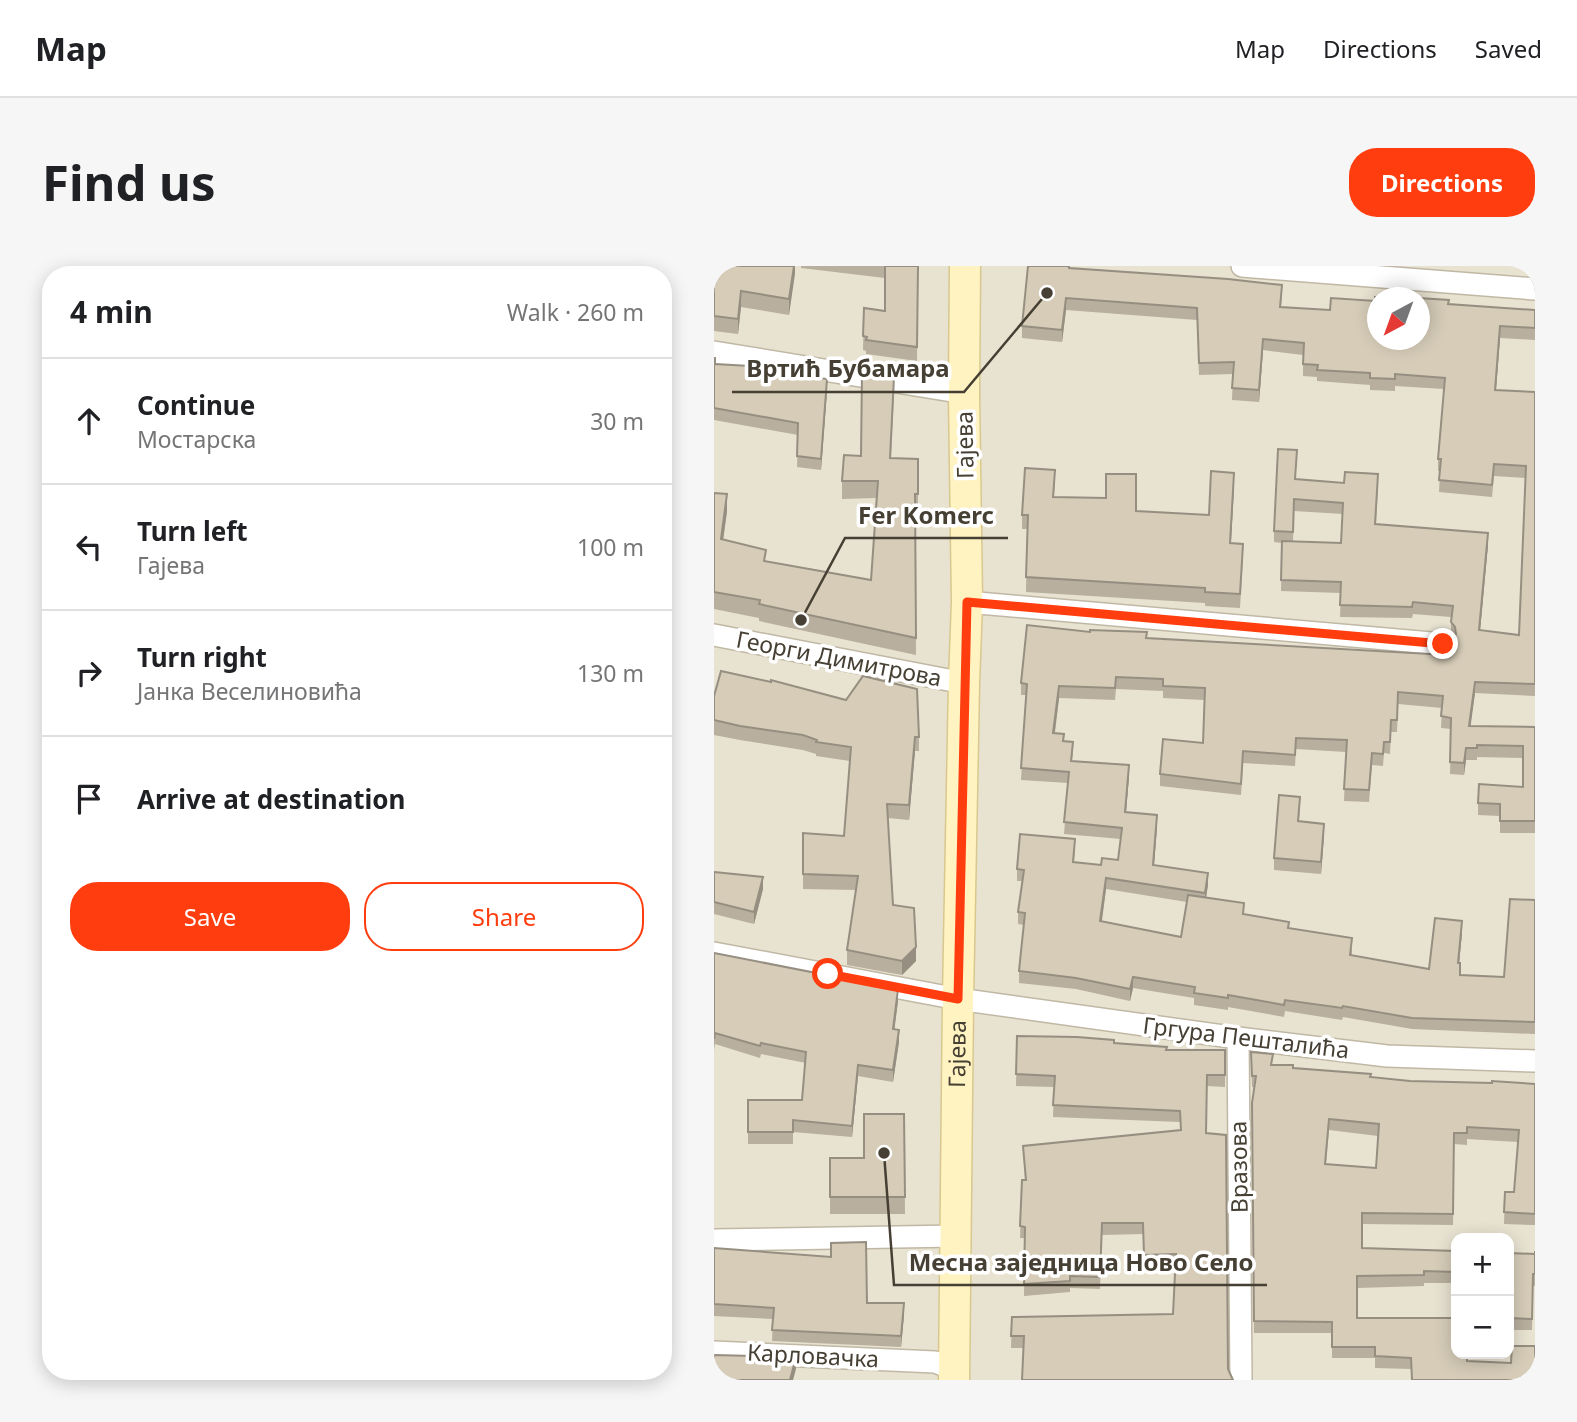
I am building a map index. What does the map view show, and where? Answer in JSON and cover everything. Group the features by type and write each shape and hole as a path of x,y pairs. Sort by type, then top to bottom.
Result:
{"street":[{"name":"Гајева","path":"953,1375 967,602 965,266"},
{"path":"1242,266 1488,275 1535,289"},
{"path":"714,352 964,393"},
{"path":"967,602 1443,644"},
{"name":"Георги Димитрова","path":"714,635 964,683"},
{"name":"Гргура Пешталића","path":"714,953 958,999 1238,1038 1387,1056 1535,1061"},
{"name":"Вразова","path":"1238,1038 1241,1380"},
{"path":"714,1240 957,1236"},
{"name":"Карловачка","path":"714,1352 934,1362 953,1375"}],"shaded area":[{"path":"714,266 1535,266 1535,1380 714,1380"}],"building":[{"path":"714,266 794,266 789,299 741,291 738,319 714,316"},
{"path":"885,266 918,266 917,347 866,340 867,337 863,336 864,308 885,311"},
{"path":"1028,266 1069,266 1282,285 1280,307 1330,310 1331,298 1367,300 1367,350 1430,350 1430,299 1449,300 1448,304 1535,310 1535,328 1500,326 1495,390 1535,392 1535,684 1475,682 1469,726 1535,727 1535,821 1500,821 1500,804 1478,803 1479,784 1523,787 1523,746 1477,745 1477,748 1466,748 1464,763 1450,762 1451,718 1441,716 1443,696 1398,692 1397,720 1391,720 1390,742 1384,742 1383,754 1372,753 1369,790 1344,789 1347,740 1296,738 1295,755 1243,751 1241,784 1160,774 1163,739 1203,743 1205,688 1163,686 1163,679 1116,677 1115,688 1059,686 1053,733 1064,734 1063,741 1073,742 1071,761 1129,765 1125,812 1157,815 1153,865 1208,873 1205,893 1106,878 1100,921 1181,937 1188,895 1244,903 1243,914 1289,922 1288,928 1352,938 1350,955 1429,969 1435,918 1462,921 1458,963 1460,975 1504,977 1510,899 1535,900 1535,1022 1412,1018 1343,1006 1285,1000 1284,1005 1228,995 1228,998 1194,993 1195,987 1133,977 1130,989 1076,978 1019,971 1025,913 1018,912 1024,870 1017,869 1020,834 1075,839 1073,862 1101,865 1102,858 1118,860 1122,828 1064,822 1069,772 1021,768 1027,684 1021,683 1027,625 1090,632 1147,632 1146,638 1447,655 1448,644 1456,634 1451,622 1453,606 1413,602 1412,607 1340,605 1341,582 1281,580 1282,541 1341,543 1343,503 1294,499 1293,532 1274,531 1278,449 1297,450 1295,479 1344,483 1345,472 1378,474 1375,524 1488,533 1479,630 1519,635 1526,466 1494,464 1492,485 1439,480 1441,459 1438,459 1445,378 1395,374 1395,379 1370,378 1370,373 1317,370 1318,365 1303,364 1304,343 1263,339 1259,390 1232,388 1234,362 1199,363 1197,308 1066,298 1062,330 1022,326"},
{"path":"714,358 715,364 769,367 769,371 827,379 821,459 797,456 798,423 714,408"},
{"path":"862,372 894,377 890,458 918,459 918,494 915,494 916,638 759,604 760,600 714,592 714,493 727,494 721,539 766,550 764,561 871,580 878,481 842,481 844,455 861,456"},
{"path":"1025,468 1055,470 1053,497 1106,498 1106,474 1136,474 1136,511 1209,515 1211,471 1234,473 1230,543 1243,544 1240,594 1205,592 1205,588 1026,577 1028,515 1022,515"},
{"path":"721,671 771,680 846,700 863,676 917,689 919,737 915,737 909,805 887,804 893,905 914,908 916,947 902,961 847,950 858,876 803,874 803,833 844,836 851,747 816,742 817,740 803,735 714,720 714,696"},
{"path":"1279,795 1300,797 1298,821 1324,824 1321,862 1274,858"},
{"path":"714,872 763,877 754,912 714,902"},
{"path":"714,953 898,989 893,1029 899,1030 893,1070 858,1065 852,1126 793,1120 793,1132 748,1132 748,1100 802,1100 806,1052 761,1043 760,1046 715,1033 714,1039"},
{"path":"1017,1036 1114,1040 1114,1043 1167,1047 1166,1050 1225,1050 1225,1075 1207,1075 1206,1133 1226,1135 1228,1369 1233,1380 1022,1380 1024,1336 1011,1336 1012,1317 1173,1314 1176,1254 1144,1255 1143,1223 1102,1223 1100,1277 1070,1276 1070,1281 1024,1284 1025,1227 1020,1226 1022,1180 1026,1180 1023,1146 1181,1130 1180,1111 1053,1105 1055,1076 1016,1074"},
{"path":"1251,1052 1273,1054 1271,1065 1371,1074 1370,1077 1410,1081 1535,1084 1535,1214 1504,1212 1505,1192 1514,1192 1519,1130 1467,1127 1467,1133 1454,1133 1453,1214 1362,1213 1362,1248 1451,1251 1451,1272 1357,1276 1357,1318 1451,1318 1451,1359 1511,1363 1511,1359 1514,1359 1514,1346 1535,1346 1535,1380 1412,1380 1411,1358 1375,1356 1375,1347 1332,1347 1332,1322 1254,1321 1252,1103 1256,1076 1252,1076","holes":["1329,1119 1379,1124 1376,1168 1325,1164"]},
{"path":"864,1114 904,1114 905,1197 830,1197 830,1158 864,1158"},
{"path":"866,1242 867,1303 904,1303 901,1336 772,1330 774,1308 714,1304 714,1248 831,1257 831,1243"},
{"path":"1514,1253 1535,1254 1532,1319 1514,1318"},
{"path":"714,1355 796,1357 790,1380 714,1380"}],"place":[{"name":"Вртић Бубамара","path":"1047,293"},
{"name":"Fer Komerc","path":"801,620"},
{"name":"Месна заједница Ново Село","path":"884,1153"}],"route":[{"path":"828,974 958,999 967,602 1443,644"}]}
